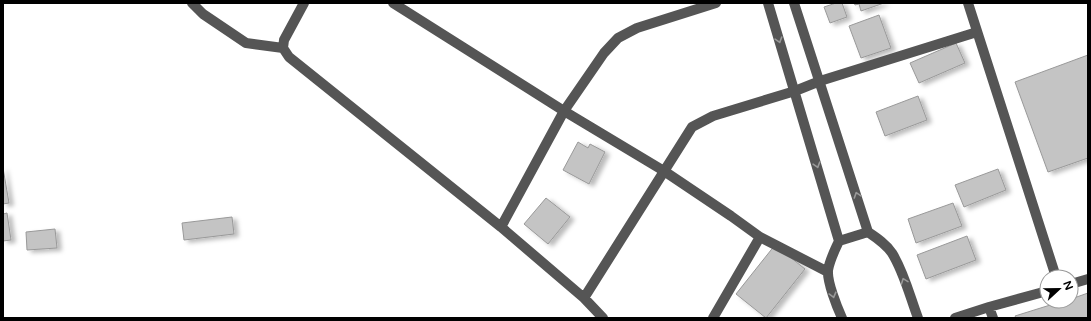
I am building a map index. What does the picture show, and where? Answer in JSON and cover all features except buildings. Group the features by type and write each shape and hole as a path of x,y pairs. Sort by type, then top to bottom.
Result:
{"street":[{"path":"192,3 203,14 246,43 284,48"},
{"path":"304,3 284,40 284,48 289,57 501,227 584,298 603,318"},
{"path":"393,3 564,111 664,171 760,237 828,272"},
{"path":"501,227 564,111 604,53 618,38 638,28 716,3"},
{"path":"768,3 840,241"},
{"path":"794,3 868,232 881,241 892,252 918,318"},
{"path":"968,3 1053,269"},
{"path":"584,298 684,137 692,127 699,122 713,116 795,91 820,81 977,32"},
{"path":"842,318 834,299 828,272 832,254 840,241 868,232"},
{"path":"713,318 760,237"},
{"path":"955,318 1039,293"},
{"path":"989,307 993,318"}]}
